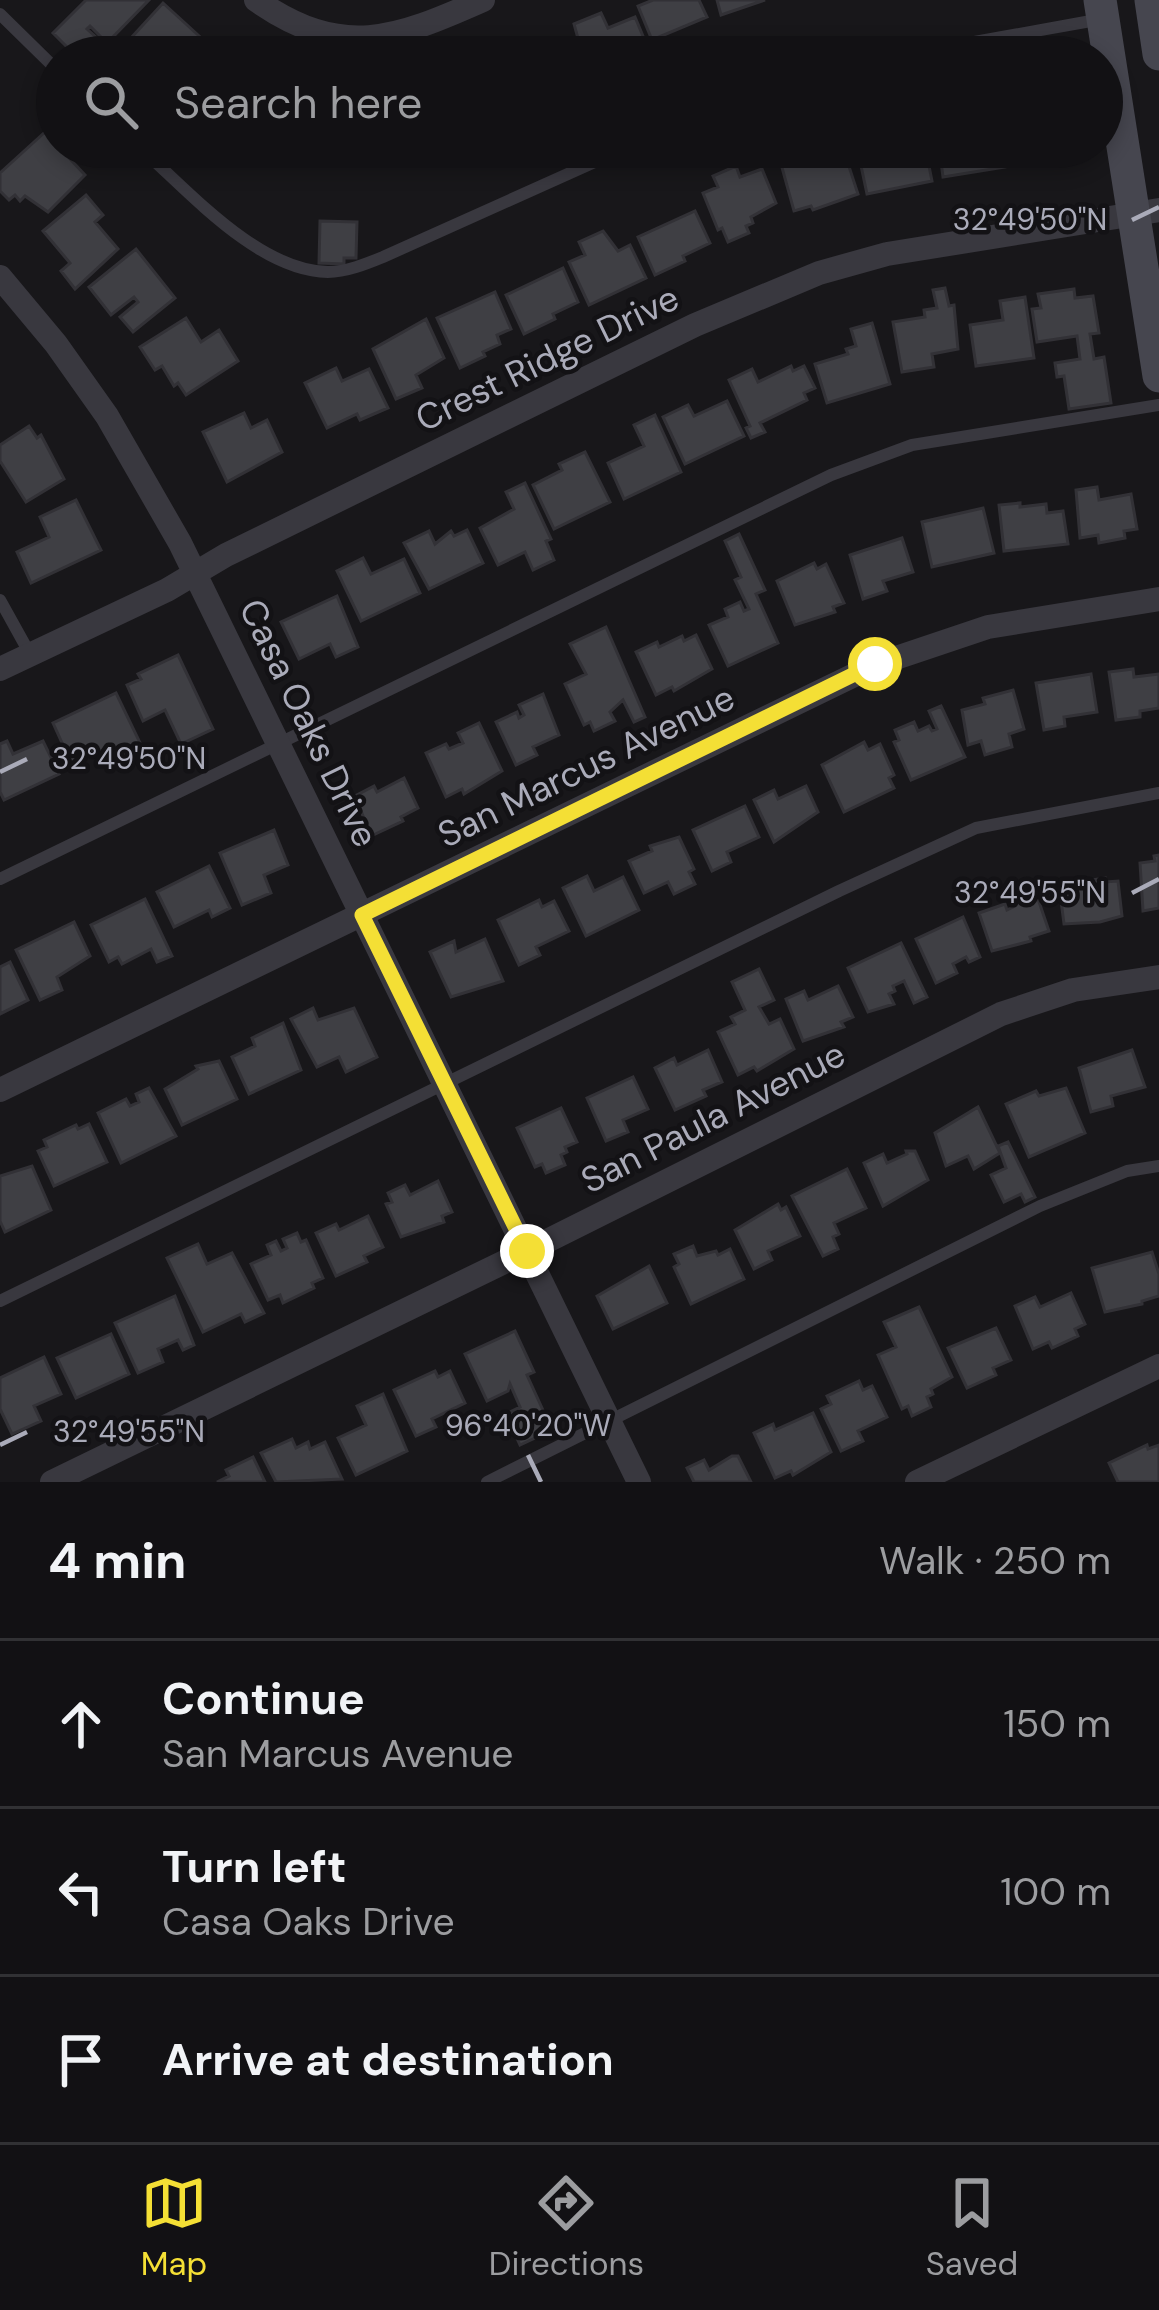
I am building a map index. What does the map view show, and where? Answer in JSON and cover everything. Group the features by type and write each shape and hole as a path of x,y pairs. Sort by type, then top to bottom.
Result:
{"main road":[{"path":"1154,8 1159,54"},
{"path":"1123,106 1146,212 1159,376"}],"street":[{"path":"256,0 290,23 343,36"},
{"path":"387,36 483,0"},
{"name":"Crest Ridge Drive","path":"0,669 762,295 887,254 1146,212"},
{"name":"Casa Oaks Drive","path":"0,277 107,416 196,573 639,1482"},
{"name":"San Marcus Avenue","path":"0,1090 875,664 988,627 1159,598"},
{"name":"San Paula Avenue","path":"52,1482 1001,1014 1073,990 1159,977"},
{"path":"917,1482 1159,1366"}],"lane":[{"path":"983,36 1102,9"},
{"path":"0,14 36,49"},
{"path":"163,168 239,236 281,260 326,272 383,257 581,168"},
{"path":"0,879 831,475 912,445 1159,405"},
{"path":"0,600 30,654"},
{"path":"0,1300 976,828 1159,793"},
{"path":"487,1482 1040,1206 1127,1171 1159,1166"}],"building":[{"path":"86,0 149,0 114,36 100,36 90,26 87,29 95,36 53,33"},
{"path":"653,0 699,0 707,17 650,36 638,6"},
{"path":"717,0 765,0 721,15"},
{"path":"163,3 199,36 133,36"},
{"path":"601,13 608,28 635,17 643,36 577,36 574,24"},
{"path":"36,140 36,168 78,168 85,175 48,212 25,196 20,201 15,195 9,200 0,191 0,173"},
{"path":"731,168 737,168 740,177 762,169 776,203 751,217 753,223 746,226 749,233 728,242 703,193 718,187 713,176"},
{"path":"782,168 850,168 858,194 813,210 811,206 794,211"},
{"path":"861,168 929,168 932,181 867,194"},
{"path":"942,168 999,168 943,177"},
{"path":"86,195 103,215 95,222 118,249 75,289 61,271 70,263 43,231"},
{"path":"695,211 710,243 655,275 638,237"},
{"path":"320,221 357,222 356,258 344,258 344,264 319,263"},
{"path":"603,231 618,251 630,245 646,278 589,305 569,262 585,255 579,242"},
{"path":"136,249 175,298 133,332 120,317 138,302 134,297 111,315 89,287"},
{"path":"563,268 578,302 524,334 506,295"},
{"path":"945,288 949,306 954,305 958,349 932,354 934,367 902,372 893,322 925,317 924,310 937,308 933,290"},
{"path":"1074,289 1075,298 1093,296 1099,333 1090,334 1094,359 1104,357 1111,403 1069,409 1064,376 1057,377 1055,363 1080,359 1077,336 1037,342 1032,309 1041,308 1038,294"},
{"path":"495,292 511,329 497,335 500,344 483,352 485,356 460,368 437,318"},
{"path":"1025,297 1034,358 976,366 970,325 1003,320 1000,301"},
{"path":"186,318 201,342 219,330 238,361 186,395 162,366 155,370 140,347"},
{"path":"426,319 444,358 416,375 422,388 396,399 373,349"},
{"path":"872,323 890,384 827,403 815,364 848,354 846,349 856,346 851,329"},
{"path":"791,366 793,371 804,366 815,388 804,393 807,400 760,423 765,432 751,438 729,380 752,369 758,382"},
{"path":"336,368 342,381 369,369 388,408 360,420 357,414 327,428 305,383"},
{"path":"727,401 744,436 685,464 663,417 688,405 694,416"},
{"path":"244,413 251,428 267,420 282,452 227,482 203,432"},
{"path":"655,415 681,472 624,499 608,463 644,446 634,425"},
{"path":"29,426 37,438 41,435 64,479 26,502 0,461 0,445"},
{"path":"585,452 610,502 554,529 533,485 562,470 559,464"},
{"path":"525,483 551,539 546,541 554,560 533,570 525,552 498,565 480,528 514,509 506,492"},
{"path":"1097,487 1099,500 1131,494 1137,529 1124,531 1125,538 1099,543 1098,535 1080,538 1076,490"},
{"path":"76,500 101,550 31,583 17,552 49,537 40,517"},
{"path":"1020,503 1020,507 1046,504 1047,513 1063,511 1068,544 1004,551 999,505"},
{"path":"983,508 994,553 932,567 922,522"},
{"path":"467,530 483,563 429,589 404,543 429,531 435,544 451,531 454,536"},
{"path":"739,534 765,590 756,594 778,643 728,666 709,625 728,617 725,609 740,602 744,611 749,609 725,541"},
{"path":"902,538 913,572 883,581 887,591 863,599 850,555"},
{"path":"363,558 371,574 404,559 420,593 361,621 337,571"},
{"path":"814,563 817,569 826,564 844,603 833,607 835,612 795,625 777,581"},
{"path":"337,596 358,647 336,657 330,644 299,659 281,622"},
{"path":"606,627 645,717 634,722 623,700 610,712 615,721 594,731 590,722 584,725 565,684 586,674 570,644"},
{"path":"696,635 712,669 674,691 672,687 656,695 636,652 657,642 659,647"},
{"path":"178,655 213,729 181,744 165,710 143,721 127,685 141,679 138,674"},
{"path":"1133,669 1134,677 1159,674 1159,708 1116,720 1109,672"},
{"path":"1091,674 1097,712 1064,717 1065,726 1044,730 1036,683"},
{"path":"1013,690 1024,729 1009,734 1012,747 985,755 981,741 968,745 962,710"},
{"path":"116,693 144,751 122,762 113,745 72,765 53,723"},
{"path":"543,694 559,735 533,747 537,755 516,765 496,722 517,712 519,718 524,715 519,705"},
{"path":"941,706 965,757 911,780 894,742 899,740 895,730 914,722 918,731 929,726 932,731 937,729 929,711"},
{"path":"479,723 502,771 464,794 462,789 446,797 426,753 463,743 458,733"},
{"path":"7,741 13,754 43,741 59,774 4,800 0,744"},
{"path":"864,742 868,750 880,744 894,775 889,778 894,788 844,812 822,765"},
{"path":"404,778 418,808 371,836 355,796 374,786 377,792"},
{"path":"806,786 818,812 774,842 754,800 774,790 778,799"},
{"path":"745,806 759,837 727,852 731,862 712,871 693,830"},
{"path":"274,830 288,865 264,875 271,893 242,905 220,853"},
{"path":"679,837 694,869 689,872 695,884 674,894 668,882 644,893 629,861 652,851 650,846"},
{"path":"1159,855 1159,908 1143,911 1140,863 1155,861 1154,856"},
{"path":"209,866 230,908 212,917 209,910 174,927 157,892"},
{"path":"587,876 594,891 623,877 639,910 586,936 563,888"},
{"path":"1105,878 1105,882 1118,881 1122,916 1064,924 1059,885"},
{"path":"1036,893 1049,931 992,951 979,913 1005,904 1007,910 1013,907 1011,901"},
{"path":"145,899 172,956 157,962 151,949 122,964 118,957 109,962 91,925"},
{"path":"539,900 542,907 554,901 569,931 536,947 540,955 519,965 498,920"},
{"path":"963,917 980,957 953,964 957,973 936,983 916,939"},
{"path":"74,922 90,956 57,977 62,990 40,1000 16,950"},
{"path":"485,939 503,981 451,997 430,952 454,941 456,952"},
{"path":"901,943 927,997 914,1003 904,981 889,994 894,1004 868,1012 848,968"},
{"path":"10,962 28,1000 0,1014 0,967"},
{"path":"759,969 774,1000 759,1007 769,1024 780,1019 794,1049 757,1071 754,1067 738,1075 718,1032 735,1024 731,1017 745,1010 732,982"},
{"path":"838,986 853,1017 841,1022 844,1027 803,1041 786,999 804,991 808,1000"},
{"path":"313,1008 318,1020 354,1008 377,1057 346,1072 339,1057 317,1067 291,1019"},
{"path":"283,1023 301,1070 249,1094 232,1057 255,1046 252,1038"},
{"path":"708,1050 722,1082 703,1090 706,1096 675,1110 655,1068 674,1058 677,1065"},
{"path":"1132,1050 1145,1087 1111,1096 1113,1106 1091,1112 1079,1068"},
{"path":"219,1061 237,1099 182,1125 165,1089 198,1069 196,1066"},
{"path":"633,1077 648,1109 623,1120 628,1132 606,1141 587,1098"},
{"path":"149,1088 176,1136 121,1163 98,1113 126,1099 130,1106 139,1102 136,1094"},
{"path":"1066,1088 1085,1133 1029,1157 1006,1104 1036,1091 1039,1096"},
{"path":"978,1107 1000,1153 974,1169 968,1156 946,1166 935,1133"},
{"path":"561,1108 577,1142 565,1147 567,1152 561,1155 565,1165 546,1173 542,1164 535,1167 517,1128"},
{"path":"89,1124 107,1162 54,1186 38,1151 47,1147 44,1140"},
{"path":"1008,1142 1035,1197 1025,1202 1021,1194 1004,1202 991,1175 1006,1168 998,1146"},
{"path":"915,1151 928,1180 883,1206 864,1163 883,1154 887,1163"},
{"path":"32,1166 51,1210 5,1232 0,1221 0,1176"},
{"path":"847,1169 866,1208 834,1223 838,1249 823,1256 792,1196"},
{"path":"438,1181 452,1212 442,1216 444,1222 401,1237 386,1204 392,1202 388,1193 405,1185 410,1195"},
{"path":"778,1204 781,1210 786,1207 800,1236 768,1251 772,1260 754,1269 735,1230"},
{"path":"368,1216 383,1247 364,1256 367,1262 336,1276 316,1233 336,1224 339,1230"},
{"path":"297,1233 301,1242 306,1240 323,1278 312,1283 314,1288 283,1303 280,1295 268,1300 251,1264 271,1255 267,1245 276,1241 281,1251 287,1248 283,1239"},
{"path":"198,1244 207,1264 232,1253 264,1313 245,1322 241,1314 203,1332 167,1258"},
{"path":"693,1246 697,1256 730,1249 744,1279 691,1304 674,1267 679,1264 674,1254"},
{"path":"1152,1252 1159,1296 1105,1312 1092,1268"},
{"path":"649,1266 667,1303 613,1329 597,1296"},
{"path":"1071,1293 1085,1324 1075,1329 1078,1336 1052,1348 1049,1342 1033,1349 1015,1306 1035,1297 1040,1307"},
{"path":"175,1296 194,1345 183,1350 178,1340 158,1349 163,1362 138,1373 115,1323"},
{"path":"919,1307 952,1377 931,1389 933,1394 927,1397 931,1407 912,1416 908,1406 902,1409 878,1355 896,1347 884,1322"},
{"path":"996,1328 1011,1360 993,1368 996,1375 967,1388 948,1348"},
{"path":"515,1331 534,1372 527,1375 552,1430 520,1445 506,1414 520,1407 510,1384 508,1391 487,1401 465,1354"},
{"path":"111,1334 129,1374 76,1398 57,1358"},
{"path":"44,1357 61,1394 34,1406 41,1421 12,1434 0,1409 0,1378"},
{"path":"435,1371 438,1377 450,1371 465,1403 432,1419 436,1427 416,1436 394,1390"},
{"path":"859,1381 863,1390 872,1386 887,1417 858,1431 863,1441 841,1451 821,1409 831,1404 827,1396"},
{"path":"383,1394 407,1451 356,1475 338,1438 366,1425 357,1406"},
{"path":"813,1413 831,1452 793,1475 791,1471 775,1478 754,1433 773,1424 775,1430"},
{"path":"292,1439 296,1448 308,1442 310,1449 325,1442 342,1479 276,1482 261,1453"},
{"path":"1147,1445 1148,1449 1159,1445 1159,1482 1118,1482 1109,1463"},
{"path":"738,1456 751,1482 694,1482 687,1468 704,1460 709,1470"},
{"path":"253,1457 265,1482 217,1482 229,1476 226,1470"}],"route":[{"path":"527,1251 362,915 875,664"}]}
